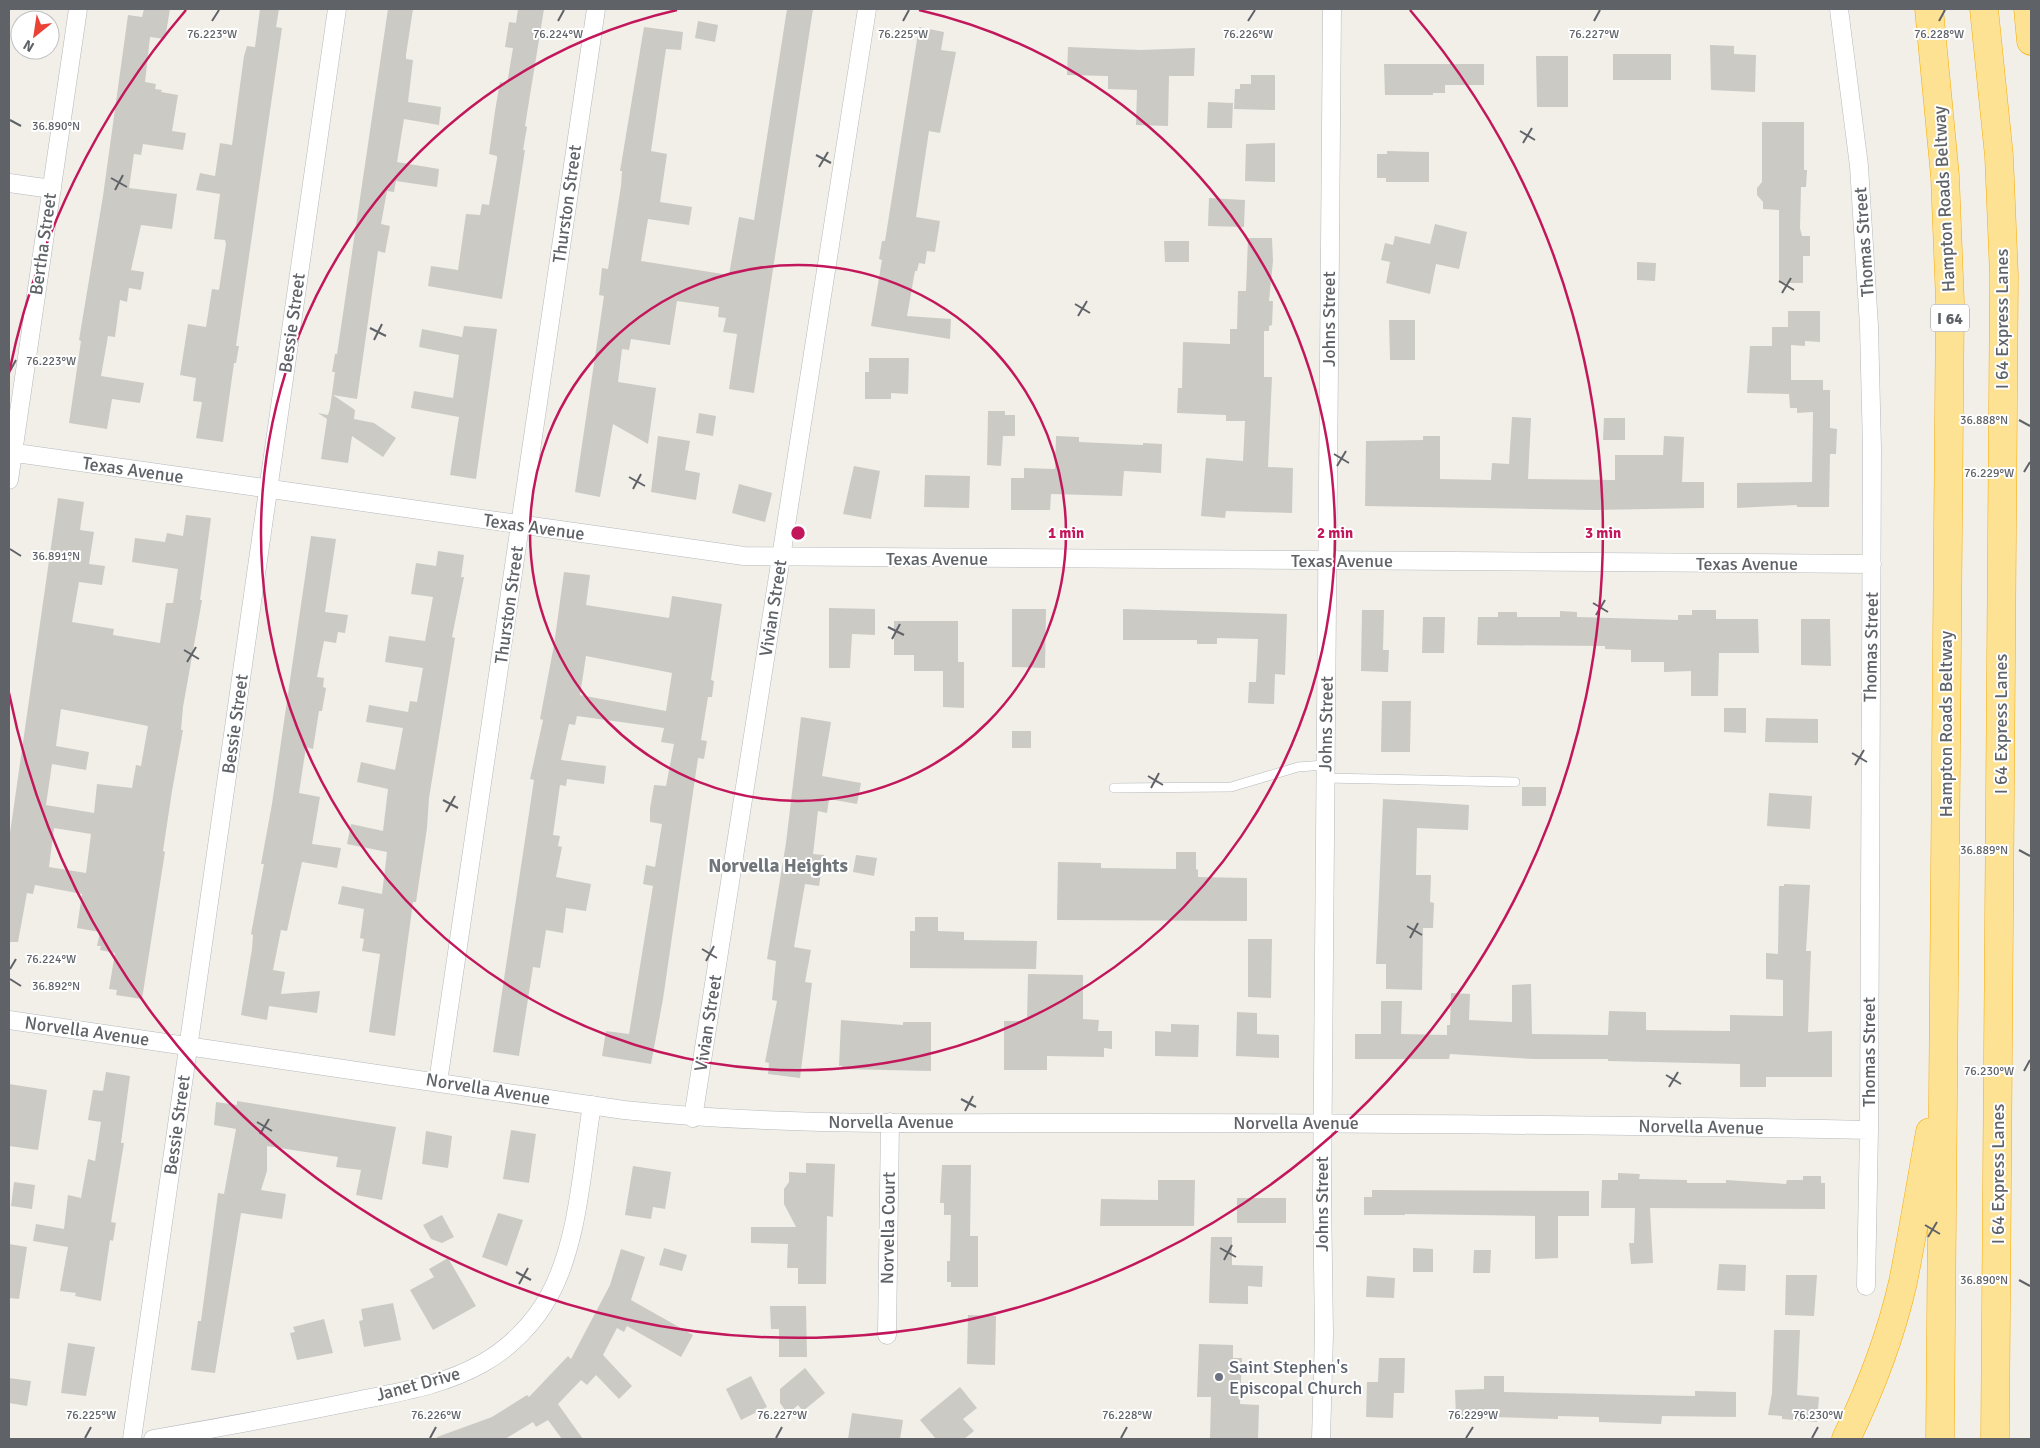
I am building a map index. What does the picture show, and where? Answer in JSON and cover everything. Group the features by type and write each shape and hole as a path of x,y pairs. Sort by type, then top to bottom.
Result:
{"highway":[{"name":"Hampton Roads Beltway","path":"1929,9 1945,176 1950,302 1940,1439"},
{"name":"I 64 Express Lanes","path":"1984,9 1999,156 2004,276 1995,1439"},
{"path":"2028,9 2031,41"},
{"path":"1846,1439 1869,1387 1892,1323 1902,1283 1943,1057"}],"street":[{"name":"Bertha Street","path":"9,480 11,452 78,9"},
{"name":"Bessie Street","path":"132,1439 337,9"},
{"name":"Thurston Street","path":"438,1082 596,9"},
{"name":"Vivian Street","path":"693,1118 867,9"},
{"name":"Johns Street","path":"1321,1439 1324,1334 1322,1123 1332,9"},
{"name":"Thomas Street","path":"1839,9 1859,166 1869,326 1872,564 1869,820 1870,1130 1866,1286"},
{"path":"9,183 52,189"},
{"name":"Texas Avenue","path":"11,452 268,490 744,556 780,558 1328,562 1872,564"},
{"name":"Norvella Avenue","path":"9,1020 693,1118 844,1123 1625,1125 1870,1130"},
{"name":"Janet Drive","path":"153,1439 233,1426 423,1387 462,1374 485,1362 510,1344 536,1316 549,1296 562,1267 573,1228 592,1105"},
{"name":"Norvella Court","path":"887,1335 890,1122"}],"lane":[{"path":"1114,788 1231,787 1298,767 1326,772 1515,782"}],"building":[{"path":"144,9 170,9 165,39 150,37 145,82 156,84 155,89 162,90 161,92 178,95 172,131 186,133 183,150 143,144 141,155 134,154 129,188 177,194 172,229 141,225 131,270 144,272 141,290 129,288 127,302 120,300 115,337 108,336 101,376 144,383 140,403 112,399 107,429 69,423 81,341 79,340 103,196 128,15 142,17"},
{"path":"260,9 279,9 276,27 282,28 236,346 239,346 236,363 234,363 223,442 196,438 202,402 193,401 196,378 180,375 188,324 206,327 212,289 219,290 226,244 225,240 214,239 220,194 196,190 200,173 215,176 220,143 232,145 244,56 247,46 255,47"},
{"path":"388,9 413,9 406,55 406,59 413,60 408,102 441,107 439,125 404,119 397,162 439,169 437,187 396,181 394,192 387,191 381,224 390,226 385,253 378,251 357,399 333,395 355,410 354,419 374,423 396,438 383,457 352,436 348,463 321,459 327,419 318,413 328,415 330,408 335,372 332,372 335,354 337,354"},
{"path":"518,9 544,9 525,126 527,127 523,150 525,150 502,299 428,286 431,266 458,270 466,214 480,215 482,204 489,205 497,159 497,156 489,154 495,111 500,82 507,84 513,48 505,47 509,22 516,23"},
{"path":"787,9 813,9 754,393 729,389 737,334 723,332 726,318 718,317 719,307 677,301 670,345 631,339 629,350 622,349 618,382 656,388 648,444 613,424 600,497 575,492 604,296 599,295 602,268 608,269 621,186 622,171 620,171 644,27 683,32 681,50 666,49 651,151 667,154 660,202 692,207 689,225 648,219 641,261 729,275 739,217 754,220"},
{"path":"698,21 718,25 715,42 695,38"},
{"path":"919,27 944,32 941,50 956,52 940,133 929,131 916,217 940,221 935,252 927,251 925,264 919,263 917,271 915,271 907,316 951,319 950,339 871,326 882,260 879,259 882,241 885,241"},
{"path":"1710,45 1734,46 1734,54 1756,55 1755,92 1711,90"},
{"path":"1068,47 1141,50 1195,48 1194,76 1169,76 1168,126 1136,125 1137,90 1108,89 1108,76 1067,75"},
{"path":"1613,54 1671,54 1671,80 1613,80"},
{"path":"1536,56 1568,56 1568,107 1537,107"},
{"path":"1384,64 1484,64 1484,85 1445,85 1445,93 1433,93 1433,95 1385,95"},
{"path":"1251,75 1275,75 1275,110 1234,109 1235,89 1240,89 1240,84 1251,84"},
{"path":"1208,102 1233,103 1232,128 1207,128"},
{"path":"1762,122 1804,122 1804,170 1807,170 1806,187 1801,187 1800,228 1802,236 1810,236 1810,256 1803,256 1803,283 1779,283 1779,210 1763,209 1763,202 1757,195 1757,188 1762,182"},
{"path":"1275,143 1275,182 1245,181 1246,144"},
{"path":"1387,151 1429,152 1429,182 1386,182 1386,178 1377,178 1377,154 1387,154"},
{"path":"1209,198 1245,200 1244,227 1208,226"},
{"path":"1435,224 1467,232 1459,269 1436,264 1430,294 1386,283 1390,262 1381,260 1385,243 1393,245 1395,236 1430,244"},
{"path":"1248,238 1272,238 1273,261 1269,301 1273,301 1272,325 1269,326 1269,331 1264,331 1264,377 1272,377 1268,467 1293,468 1292,513 1226,511 1225,518 1201,516 1206,458 1243,461 1245,421 1226,421 1226,415 1177,413 1178,388 1182,388 1183,342 1230,344 1230,329 1237,329 1238,291 1246,291"},
{"path":"1164,241 1189,241 1189,262 1165,262"},
{"path":"1637,262 1656,263 1655,281 1637,280"},
{"path":"1788,311 1820,311 1820,342 1805,341 1805,346 1791,345 1791,380 1823,380 1823,390 1830,390 1830,428 1837,429 1836,454 1830,454 1829,507 1797,507 1797,505 1737,508 1737,483 1812,482 1813,412 1797,413 1797,408 1790,408 1789,394 1747,393 1750,346 1772,346 1772,327 1788,327"},
{"path":"1389,320 1415,320 1415,360 1390,360"},
{"path":"464,326 497,329 476,479 450,475 459,417 411,408 414,391 453,398 459,355 419,347 422,329 462,337"},
{"path":"869,358 909,358 908,394 891,393 891,399 865,399 865,372 869,372"},
{"path":"988,411 1005,411 1005,415 1015,415 1015,436 1003,436 1001,466 987,465"},
{"path":"699,413 716,416 713,436 696,433"},
{"path":"1512,417 1531,418 1528,479 1615,480 1615,455 1663,455 1664,436 1684,437 1682,482 1704,482 1704,508 1594,510 1365,506 1366,441 1423,440 1423,436 1440,436 1440,479 1491,480 1492,463 1509,464"},
{"path":"1604,418 1625,418 1625,440 1603,440"},
{"path":"658,436 690,441 685,470 700,473 696,500 651,492"},
{"path":"1056,436 1079,437 1079,442 1162,444 1161,473 1124,471 1122,496 1051,494 1050,510 1011,510 1011,478 1024,478 1024,468 1055,469"},
{"path":"854,466 880,471 871,519 843,514"},
{"path":"925,475 970,476 969,508 924,507"},
{"path":"739,484 772,493 765,522 732,513"},
{"path":"58,498 84,502 80,530 94,532 89,564 105,566 102,585 79,582 72,622 114,629 113,635 160,643 166,603 173,603 178,569 132,562 135,538 165,542 167,533 183,536 186,515 211,518 200,600 202,600 183,707 181,730 183,730 172,791 163,851 165,852 142,999 116,995 117,990 109,989 115,953 100,950 101,946 97,946 100,932 77,928 82,894 35,885 33,894 27,893 18,942 9,942 9,840","holes":["61,709 148,726 141,766 136,765 132,788 97,784 94,813 46,805 52,764 86,770 89,752 56,746","54,828 91,834 86,873 49,867"]},
{"path":"311,536 336,539 325,612 348,615 345,633 338,632 336,643 324,641 317,677 324,678 323,687 326,688 322,711 319,711 313,749 306,747 299,793 320,797 312,844 341,848 337,868 302,862 287,931 281,930 273,970 285,972 281,994 320,991 317,1013 269,1006 267,1020 241,1015 252,949 253,935 251,934 264,864 261,864 272,804"},
{"path":"438,551 464,555 461,577 464,577 452,637 455,638 429,798 427,828 416,902 413,902 395,1036 369,1032 380,954 362,951 364,939 360,938 364,909 338,904 342,886 382,894 387,852 347,844 351,824 383,831 388,789 357,782 361,762 395,770 403,728 366,722 369,705 408,712 410,701 417,702 423,668 385,662 389,636 425,641 433,597 411,594 416,563 436,566"},
{"path":"564,572 590,575 586,605 669,618 672,596 722,604 711,680 714,681 712,697 708,697 701,740 707,741 704,759 698,758 663,999 651,1064 602,1056 606,1031 629,1034 653,886 643,884 646,865 655,867 662,824 650,822 650,809 654,785 666,786 674,744 661,742 664,728 577,716 575,725 569,724 561,760 606,766 604,784 567,779 566,786 560,785 553,835 560,836 558,846 562,847 556,877 591,884 586,911 566,908 563,933 546,930 540,968 533,967 519,1056 493,1052 534,780 530,779 543,720 540,719 554,645","holes":["586,656 672,673 666,711 580,695"]},
{"path":"829,608 875,609 875,635 852,634 850,668 829,668"},
{"path":"1012,609 1046,609 1045,668 1012,667"},
{"path":"1123,609 1287,614 1285,675 1275,674 1274,704 1248,703 1249,682 1256,682 1258,639 1217,638 1217,644 1197,644 1197,640 1123,640"},
{"path":"1362,610 1384,610 1383,650 1389,650 1388,672 1361,671"},
{"path":"1692,610 1716,610 1716,619 1758,619 1759,653 1719,653 1718,696 1691,696 1691,671 1664,672 1664,662 1631,662 1631,650 1605,649 1605,646 1477,645 1478,617 1498,617 1498,612 1517,612 1517,617 1560,617 1560,611 1577,612 1577,617 1678,620 1678,615 1692,615"},
{"path":"1423,617 1445,617 1444,653 1422,653"},
{"path":"1801,619 1830,619 1831,666 1801,665"},
{"path":"894,621 958,621 958,662 964,662 964,708 943,707 943,671 914,671 914,655 894,655"},
{"path":"1382,701 1411,701 1410,752 1381,752"},
{"path":"1724,708 1746,708 1746,733 1724,732"},
{"path":"801,717 831,722 822,776 861,783 857,804 829,799 827,813 818,811 813,854 824,855 819,886 805,884 794,947 811,950 805,982 812,983 800,1078 768,1074 769,1063 765,1062 777,1001 772,1000 776,961 767,959 786,843"},
{"path":"1766,718 1818,719 1818,743 1765,742"},
{"path":"1012,731 1031,731 1031,748 1012,748"},
{"path":"1522,787 1546,787 1546,806 1522,806"},
{"path":"1769,793 1812,796 1810,829 1767,826"},
{"path":"1383,799 1469,805 1468,830 1417,828 1416,875 1431,875 1430,902 1434,903 1433,928 1423,928 1422,990 1386,989 1386,964 1376,964"},
{"path":"1176,852 1196,852 1198,877 1247,878 1247,921 1057,920 1058,862 1101,863 1101,868 1176,869"},
{"path":"856,855 877,858 874,876 853,872"},
{"path":"1784,884 1810,885 1806,951 1811,951 1808,1032 1832,1031 1832,1077 1766,1077 1766,1087 1740,1087 1740,1064 1608,1061 1608,1059 1533,1059 1450,1054 1449,1059 1355,1059 1355,1034 1381,1034 1381,1001 1402,1001 1401,1034 1447,1035 1447,1025 1450,1025 1451,993 1470,994 1469,1020 1512,1022 1512,985 1531,984 1532,1034 1608,1035 1609,1011 1646,1012 1646,1030 1730,1031 1730,1015 1783,1016 1783,980 1766,979 1766,953 1778,954 1779,886 1784,886"},
{"path":"915,917 938,917 938,931 964,932 964,940 1037,941 1036,969 910,968 910,931 915,931"},
{"path":"1248,939 1272,939 1271,998 1248,997"},
{"path":"1028,974 1083,975 1083,1019 1099,1020 1098,1031 1112,1031 1112,1049 1104,1048 1104,1057 1047,1056 1047,1070 1004,1070 1004,1021 1027,1021"},
{"path":"1237,1012 1257,1013 1257,1034 1279,1035 1279,1058 1236,1056"},
{"path":"841,1020 903,1025 903,1022 931,1022 931,1071 842,1069 842,1066 839,1066"},
{"path":"1171,1024 1199,1025 1198,1057 1155,1056 1155,1031 1171,1032"},
{"path":"106,1072 130,1076 121,1143 124,1143 111,1222 116,1223 113,1241 110,1240 101,1301 75,1296 76,1293 60,1291 68,1247 33,1241 36,1224 64,1229 68,1195 81,1198 88,1159 95,1161 101,1122 88,1120 93,1090 103,1091"},
{"path":"9,1084 47,1090 38,1150 9,1146"},
{"path":"237,1101 396,1127 382,1200 356,1195 361,1170 336,1167 338,1157 267,1146 267,1171 261,1190 286,1194 282,1219 241,1213 215,1373 191,1370 198,1321 201,1321 218,1193 224,1194 236,1129 214,1125 216,1102 237,1105"},
{"path":"511,1130 536,1134 529,1183 503,1179"},
{"path":"426,1131 452,1136 448,1168 422,1164"},
{"path":"806,1163 835,1164 833,1217 827,1216 826,1284 798,1284 798,1268 787,1268 788,1244 751,1243 751,1227 796,1227 784,1204 784,1189 789,1182 789,1172 806,1173"},
{"path":"942,1165 971,1165 970,1236 978,1236 978,1287 951,1287 951,1282 947,1282 947,1261 950,1261 951,1215 944,1215 944,1203 940,1203"},
{"path":"633,1166 671,1172 665,1209 653,1207 651,1219 625,1215"},
{"path":"1618,1173 1640,1174 1639,1179 1687,1180 1687,1183 1726,1183 1726,1180 1786,1184 1787,1180 1803,1180 1803,1176 1821,1176 1821,1183 1825,1183 1825,1209 1650,1208 1653,1263 1631,1264 1629,1243 1634,1243 1635,1208 1601,1208 1602,1180 1618,1180"},
{"path":"1158,1180 1195,1180 1194,1226 1100,1226 1101,1199 1158,1200"},
{"path":"14,1182 35,1185 32,1209 11,1206"},
{"path":"1372,1190 1589,1191 1589,1216 1558,1216 1558,1258 1535,1259 1535,1216 1364,1215 1364,1197 1372,1197"},
{"path":"1237,1198 1286,1198 1286,1223 1237,1223"},
{"path":"498,1213 523,1220 507,1266 482,1257"},
{"path":"442,1215 454,1237 442,1243 431,1239 423,1225"},
{"path":"1211,1237 1232,1237 1232,1265 1263,1266 1262,1287 1248,1286 1248,1304 1209,1303"},
{"path":"9,1244 27,1247 19,1299 9,1298"},
{"path":"664,1248 687,1255 682,1271 659,1265"},
{"path":"1413,1248 1433,1249 1433,1272 1413,1272"},
{"path":"621,1249 645,1257 631,1300 693,1335 681,1357 627,1326 624,1332 617,1328 603,1355 632,1386 619,1399 596,1375 587,1385 581,1380 558,1404 583,1439 562,1439 548,1420 536,1427 533,1422 505,1439 438,1439 437,1437 492,1417 527,1395 529,1397 568,1356 571,1359 610,1285"},
{"path":"1474,1250 1491,1250 1490,1273 1473,1273"},
{"path":"448,1258 476,1306 433,1330 410,1290 434,1277 429,1269"},
{"path":"1719,1264 1746,1265 1745,1291 1717,1290"},
{"path":"1786,1275 1817,1275 1814,1316 1785,1315"},
{"path":"1367,1276 1395,1278 1394,1298 1366,1297"},
{"path":"393,1303 401,1340 364,1347 359,1321 363,1320 361,1309"},
{"path":"770,1306 806,1306 807,1357 779,1357 779,1329 771,1329"},
{"path":"968,1315 996,1316 995,1365 967,1364"},
{"path":"324,1319 333,1353 297,1360 290,1333 295,1332 293,1327"},
{"path":"1774,1330 1800,1330 1797,1395 1819,1397 1817,1422 1782,1419 1782,1416 1768,1415 1772,1393"},
{"path":"68,1343 95,1347 86,1396 61,1393"},
{"name":"Saint Stephen's Episcopal Church","path":"1199,1344 1233,1345 1233,1358 1242,1358 1240,1404 1259,1405 1258,1439 1210,1439 1211,1397 1197,1397"},
{"path":"1379,1358 1405,1358 1404,1393 1394,1393 1393,1418 1366,1417 1367,1382 1378,1382"},
{"path":"805,1368 825,1393 803,1411 798,1405 788,1414 780,1403 780,1389"},
{"path":"751,1376 767,1407 741,1420 726,1389"},
{"path":"1484,1376 1504,1376 1504,1392 1695,1396 1695,1391 1736,1392 1736,1417 1662,1416 1661,1424 1599,1422 1599,1417 1558,1416 1558,1419 1456,1418 1455,1390 1484,1389"},
{"path":"9,1378 31,1381 27,1406 9,1403"},
{"path":"960,1387 977,1408 963,1419 974,1431 964,1439 936,1439 920,1420"},
{"path":"852,1413 903,1420 900,1439 848,1439"}],"place":[{"name":"Saint Stephen's Episcopal Church","path":"1219,1377"}],"district":[{"name":"Norvella Heights","path":"778,865"}]}
